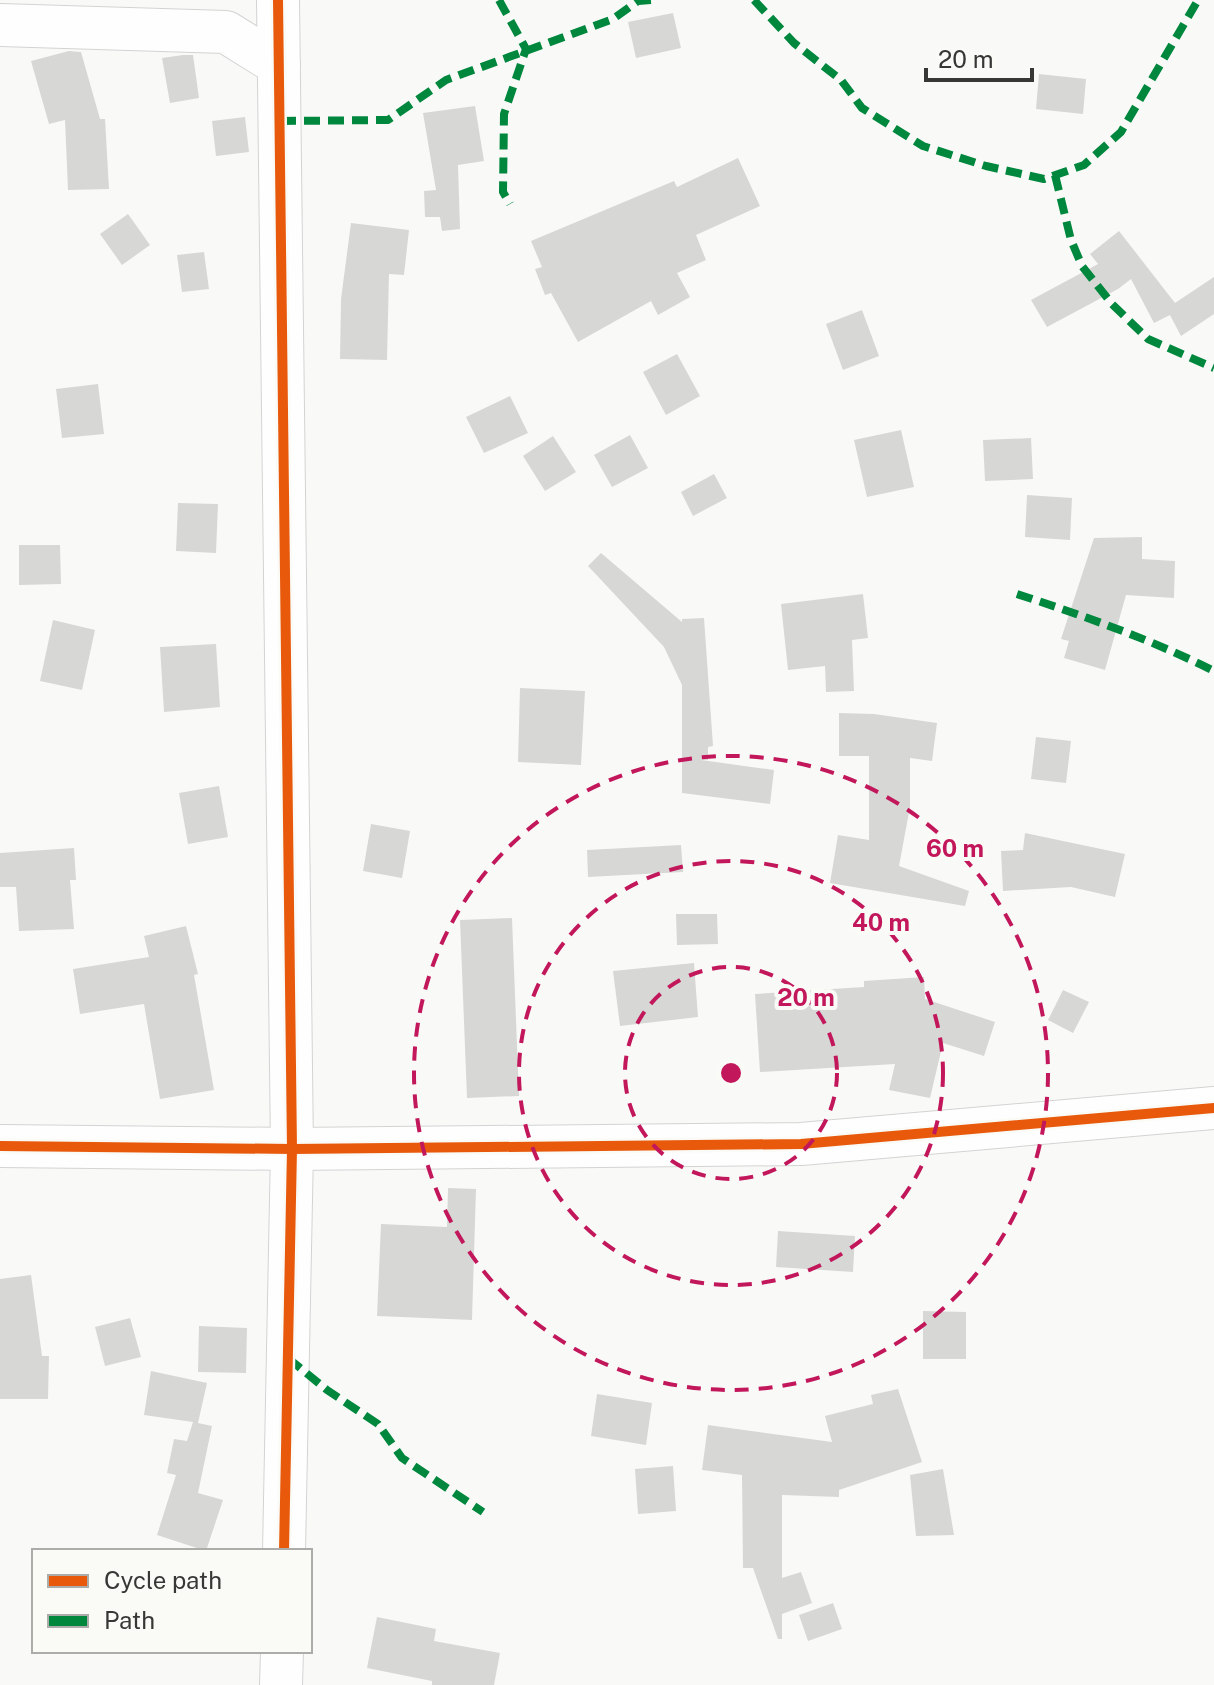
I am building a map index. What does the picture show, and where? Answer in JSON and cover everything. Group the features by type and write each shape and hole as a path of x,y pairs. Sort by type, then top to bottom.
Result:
{"street":[{"path":"278,0 292,1149 284,1549"},
{"path":"0,25 226,32 279,65"},
{"path":"0,1146 292,1149 801,1144 1214,1108"},
{"path":"281,1685 282,1653"}],"building":[{"path":"673,13 681,48 636,58 628,22"},
{"path":"69,51 81,52 100,119 105,119 109,189 68,190 65,120 49,124 31,61"},
{"path":"193,55 199,98 170,103 162,58"},
{"path":"1039,74 1086,79 1083,114 1036,109"},
{"path":"475,106 484,161 458,165 460,229 442,231 440,217 425,217 424,191 436,190 423,113"},
{"path":"245,117 249,152 216,156 212,121"},
{"path":"738,158 760,206 696,235 706,260 677,273 690,297 658,315 651,301 578,342 551,293 545,295 535,269 542,267 531,241 674,181 677,187"},
{"path":"128,214 150,245 122,265 100,234"},
{"path":"351,223 409,230 404,275 389,274 387,360 340,359 341,299"},
{"path":"1119,231 1175,303 1214,277 1214,314 1181,336 1170,315 1154,323 1131,279 1047,327 1031,300 1098,264 1090,254"},
{"path":"204,252 209,289 182,292 177,255"},
{"path":"862,310 879,356 843,370 826,324"},
{"path":"677,354 700,396 666,415 643,372"},
{"path":"98,384 104,434 62,438 56,389"},
{"path":"510,396 528,433 484,453 466,417"},
{"path":"901,430 914,487 867,497 854,440"},
{"path":"630,435 648,468 612,487 594,455"},
{"path":"553,436 576,472 545,491 523,456"},
{"path":"1031,438 1033,479 985,481 983,440"},
{"path":"714,474 727,498 693,516 681,492"},
{"path":"1027,495 1072,498 1070,540 1025,537"},
{"path":"178,503 218,504 216,553 176,551"},
{"path":"1142,537 1142,559 1175,561 1174,598 1126,595 1105,670 1064,658 1069,641 1061,639 1094,538"},
{"path":"19,545 60,545 61,584 19,585"},
{"path":"601,553 682,622 682,619 704,618 713,746 708,747 708,760 701,760 774,770 770,804 682,793 682,685 664,647 588,566"},
{"path":"863,594 868,638 852,640 854,691 826,692 825,666 788,670 781,604"},
{"path":"53,620 95,630 82,690 40,681"},
{"path":"216,644 220,707 164,712 160,647"},
{"path":"520,688 585,691 581,765 518,762"},
{"path":"839,713 874,714 937,723 932,761 910,758 910,807 899,866 969,891 965,906 830,883 838,835 869,840 869,756 839,756"},
{"path":"1036,737 1071,741 1066,783 1031,779"},
{"path":"219,786 228,837 188,844 179,793"},
{"path":"371,824 410,831 402,878 363,871"},
{"path":"1025,833 1125,854 1115,897 1071,887 1003,891 1001,851 1023,850"},
{"path":"681,845 683,872 588,877 587,850"},
{"path":"74,848 76,880 70,880 74,929 19,931 16,887 0,887 0,853"},
{"path":"676,914 717,914 718,944 677,945"},
{"path":"512,918 519,1096 467,1098 460,920"},
{"path":"186,926 198,974 194,975 214,1090 160,1099 144,1004 80,1014 73,969 149,957 144,936"},
{"path":"694,963 698,1017 620,1026 613,971"},
{"path":"924,977 925,999 995,1022 984,1056 943,1043 930,1098 889,1090 895,1064 760,1072 755,994 864,987 864,981"},
{"path":"1063,990 1089,1002 1073,1033 1048,1020"},
{"path":"448,1188 476,1189 472,1320 377,1316 381,1224 447,1227"},
{"path":"778,1231 855,1236 853,1272 776,1267"},
{"path":"31,1275 42,1356 49,1356 48,1399 0,1399 0,1279"},
{"path":"923,1311 966,1312 966,1359 923,1359"},
{"path":"130,1318 141,1357 105,1366 95,1327"},
{"path":"199,1326 247,1328 246,1373 198,1372"},
{"path":"151,1371 207,1383 198,1423 212,1426 198,1493 223,1500 207,1549 157,1535 176,1475 167,1473 174,1439 187,1441 193,1422 144,1415"},
{"path":"898,1389 922,1462 839,1490 839,1497 782,1495 782,1578 801,1572 812,1603 782,1614 782,1639 778,1639 753,1568 743,1568 742,1475 702,1470 708,1425 832,1442 825,1416 873,1404 871,1395"},
{"path":"597,1394 652,1403 646,1445 591,1436"},
{"path":"673,1466 676,1511 638,1514 635,1469"},
{"path":"943,1469 954,1535 916,1536 910,1475"},
{"path":"833,1603 842,1629 808,1641 799,1615"},
{"path":"377,1617 436,1629 434,1641 500,1653 494,1685 432,1685 432,1681 367,1668"}],"marked path":[{"path":"499,0 526,49 504,114 503,192 510,204"},
{"path":"280,121 388,120 446,80 613,19 638,1 651,0"},
{"path":"754,0 794,43 841,80 862,108 923,146 986,166 1044,179 1084,165 1121,132 1198,0"},
{"path":"1055,175 1071,240 1082,266 1112,304 1148,339 1214,368"},
{"path":"1017,594 1117,629 1214,671"},
{"path":"288,1358 327,1390 378,1424 402,1458 483,1512"}],"cycle path":[{"path":"278,0 292,1149 284,1549"},
{"path":"0,1146 292,1149 801,1144 1214,1108"}]}
